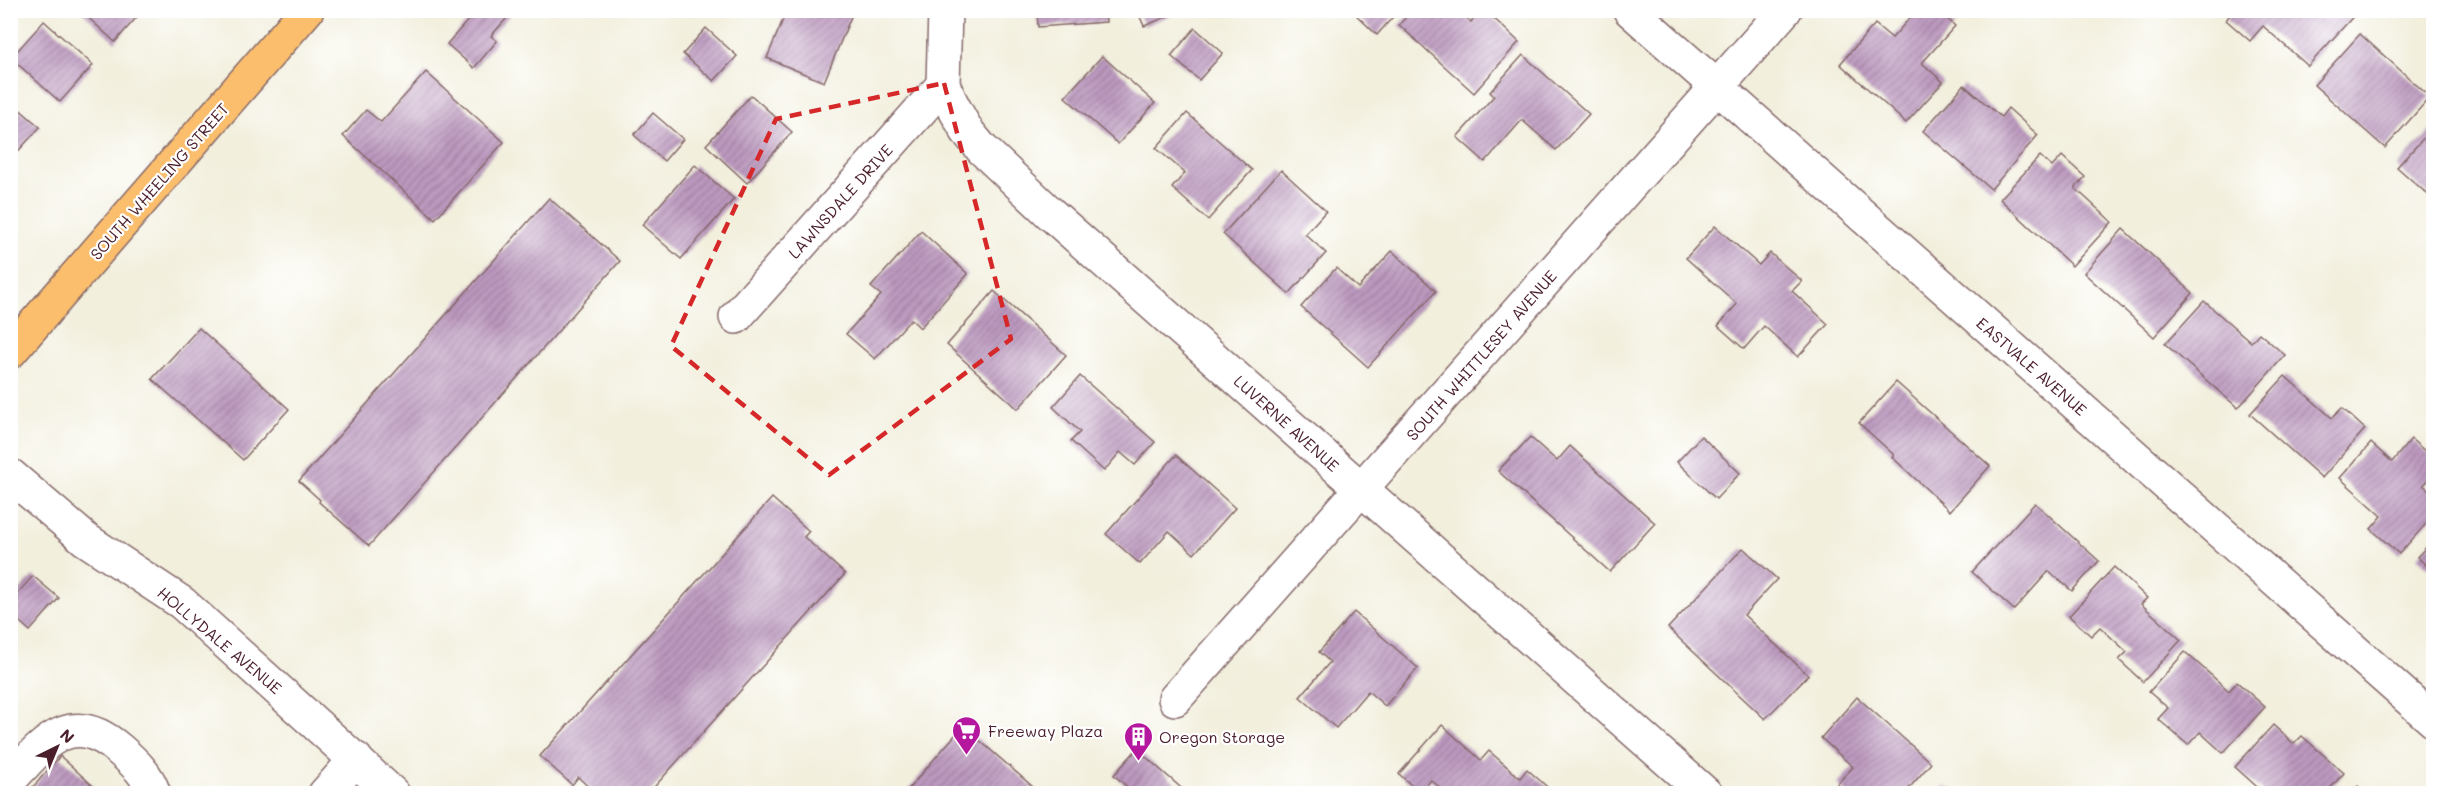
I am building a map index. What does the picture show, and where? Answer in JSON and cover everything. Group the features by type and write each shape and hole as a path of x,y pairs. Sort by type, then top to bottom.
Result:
{"main road":[{"name":"SOUTH WHEELING STREET","path":"10,352 307,10"}],"street":[{"path":"943,85 945,10"},
{"name":"EASTVALE AVENUE","path":"1630,10 2433,721"},
{"name":"SOUTH WHITTLESEY AVENUE","path":"1175,699 1785,10"},
{"name":"LAWNSDALE DRIVE","path":"736,317 943,85"},
{"name":"LUVERNE AVENUE","path":"943,85 968,131 1000,168 1706,794"},
{"name":"HOLLYDALE AVENUE","path":"10,475 85,539 182,603 393,794"},
{"path":"10,780 44,744 64,734 86,732 97,734 127,756 147,778 154,794"},
{"path":"325,794 356,759"}],"highlighted area":[{"path":"944,83 1011,339 829,475 671,346 776,119"}],"building":[{"path":"80,10 143,10 115,42"},
{"path":"461,10 514,10 491,36 497,41 474,68 447,44 470,18"},
{"path":"787,10 845,10 852,14 824,82 767,58"},
{"path":"1037,10 1105,10 1106,22 1038,27"},
{"path":"1137,10 1181,10 1181,11 1144,26"},
{"path":"1351,10 1399,10 1377,35"},
{"path":"1412,10 1457,10 1471,22 1481,10 1485,10 1519,42 1474,93 1399,25"},
{"path":"1917,10 1938,10 1955,26 1922,63 1943,82 1906,123 1840,64 1875,24 1892,38"},
{"path":"2234,10 2359,10 2308,66 2263,26 2250,41 2226,20"},
{"path":"44,21 93,65 60,102 11,58"},
{"path":"706,28 737,56 714,81 683,54"},
{"path":"1195,28 1223,53 1199,80 1171,56"},
{"path":"2360,34 2430,97 2385,148 2314,85"},
{"path":"1523,55 1589,114 1556,150 1522,120 1485,162 1457,137 1494,96 1490,92"},
{"path":"1102,56 1155,103 1118,144 1065,97"},
{"path":"426,72 504,142 435,219 343,136 366,110 381,122"},
{"path":"1964,85 2001,117 2008,108 2038,135 1991,189 1923,131"},
{"path":"751,95 792,132 747,183 706,145"},
{"path":"10,101 40,127 10,160"},
{"path":"653,113 683,139 664,161 634,135"},
{"path":"1187,113 1252,170 1208,220 1172,188 1185,173 1156,148"},
{"path":"2431,130 2434,132 2434,200 2397,167"},
{"path":"2040,156 2052,167 2062,156 2085,177 2075,188 2112,222 2072,266 2000,199"},
{"path":"695,165 734,199 681,259 642,225"},
{"path":"1281,170 1326,211 1305,234 1326,253 1289,294 1223,234"},
{"path":"549,198 620,261 369,546 299,481"},
{"path":"1715,226 1759,265 1770,253 1802,281 1792,291 1828,324 1798,357 1764,326 1744,349 1718,326 1737,304 1686,258"},
{"path":"2123,229 2193,293 2154,337 2084,273"},
{"path":"921,231 968,274 920,328 911,319 875,359 846,334 881,295 871,287"},
{"path":"1392,251 1436,291 1368,367 1301,307 1336,268 1358,288"},
{"path":"994,291 1066,355 1018,409 947,345"},
{"path":"2204,301 2251,342 2259,333 2285,355 2238,408 2165,344"},
{"path":"199,328 289,409 243,460 152,379"},
{"path":"1080,376 1155,442 1135,465 1120,452 1104,471 1071,441 1080,432 1053,407"},
{"path":"2285,376 2332,418 2342,408 2365,429 2322,478 2250,414"},
{"path":"1896,382 1990,466 1950,511 1859,423"},
{"path":"1701,436 1740,473 1716,499 1677,462"},
{"path":"1530,437 1557,461 1570,446 1655,523 1610,572 1498,471"},
{"path":"2411,439 2434,459 2434,473 2423,485 2434,494 2434,515 2399,554 2371,529 2382,516 2340,478 2371,443 2392,462"},
{"path":"1176,455 1235,508 1194,554 1169,531 1140,564 1106,534"},
{"path":"772,498 809,531 804,537 845,574 648,794 596,794 578,777 572,785 540,756"},
{"path":"2035,503 2099,561 2072,591 2049,571 2014,610 1972,572"},
{"path":"2434,539 2434,572 2417,557"},
{"path":"1743,548 1777,579 1744,615 1808,675 1765,719 1668,628"},
{"path":"2114,567 2147,598 2141,604 2181,640 2143,682 2119,660 2127,652 2100,627 2091,636 2069,616"},
{"path":"33,576 59,598 30,631 10,613 10,602"},
{"path":"1354,612 1418,668 1385,706 1368,691 1336,728 1300,697 1330,662 1319,652"},
{"path":"2185,652 2229,691 2237,682 2265,707 2223,753 2200,732 2188,745 2158,719 2168,708 2149,692"},
{"path":"1857,697 1931,763 1904,794 1848,794 1837,784 1853,767 1821,738"},
{"path":"1442,725 1481,760 1489,751 1520,778 1527,769 1555,794 1447,794 1431,780 1420,793 1399,774"},
{"path":"2273,725 2294,744 2302,736 2344,773 2325,794 2265,794 2235,767"},
{"name":"Freeway Plaza","path":"963,726 1032,786 1025,794 904,794"},
{"name":"Oregon Storage","path":"1137,749 1188,794 1135,794 1114,775"},
{"path":"60,756 102,794 27,794"},
{"path":"1945,786 1954,794 1938,794"},
{"path":"2358,786 2367,794 2351,794"}],"place":[{"name":"Freeway Plaza","path":"967,756"},
{"name":"Oregon Storage","path":"1138,762"}]}
